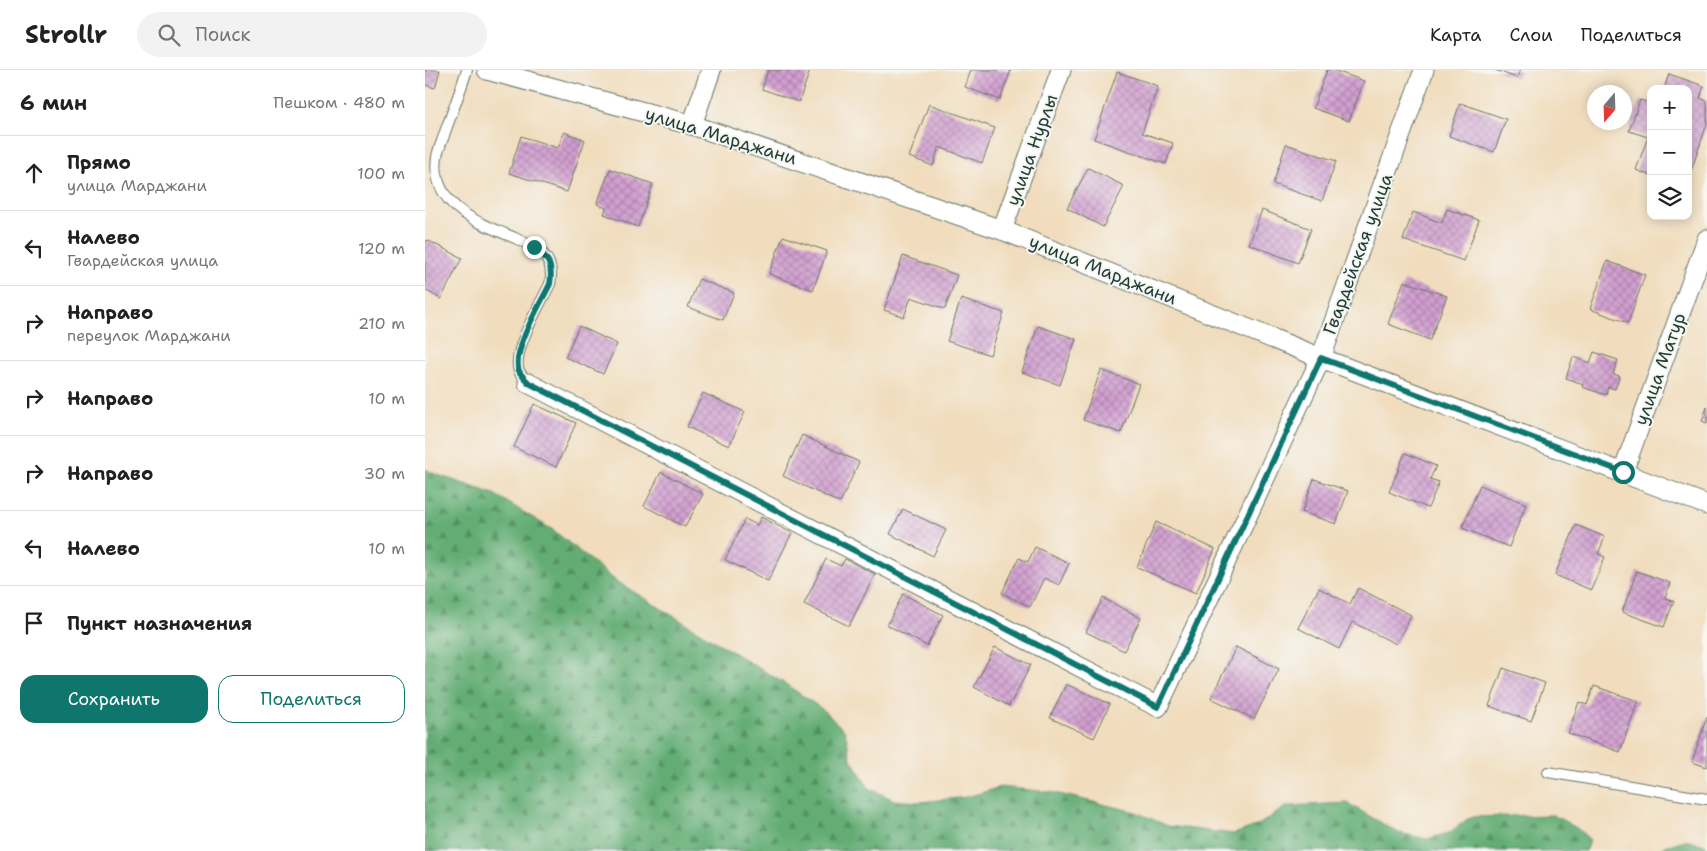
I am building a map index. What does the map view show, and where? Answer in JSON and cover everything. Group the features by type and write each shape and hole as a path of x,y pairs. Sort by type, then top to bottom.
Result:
{"street":[{"name":"улица Марджани","path":"487,70 692,125 1002,230 1321,358 1707,505"},
{"path":"692,125 711,70"},
{"name":"улица Нурлы","path":"1002,230 1061,70"},
{"name":"Гвардейская улица","path":"529,383 1158,707 1321,358 1424,70"},
{"name":"улица Матур","path":"1623,472 1707,238"}],"lane":[{"path":"467,70 437,157 437,176 441,189 453,205 471,219 534,247 545,255 550,265 552,274 550,284 520,346 517,357 519,371 529,383"},
{"path":"1548,772 1707,799"}],"green space":[{"path":"425,469 494,494 553,530 616,581 787,685 822,709 845,731 851,759 869,788 894,800 919,802 967,797 1000,787 1051,792 1136,812 1168,826 1234,834 1258,825 1287,806 1347,803 1399,833 1427,839 1449,833 1470,817 1553,815 1577,828 1590,840 1585,851 425,851"},
{"path":"1685,840 1706,845 1707,851 1660,851 1665,846"}],"building":[{"path":"425,70 440,70 435,88 425,85"},
{"path":"768,70 810,70 799,102 762,89"},
{"path":"971,70 1011,70 1000,100 965,87"},
{"path":"1327,70 1333,70 1364,81 1349,121 1313,108"},
{"path":"1495,70 1520,70 1517,78"},
{"path":"1117,72 1158,86 1142,133 1173,143 1166,164 1094,139"},
{"path":"1669,74 1704,86 1700,98 1707,101 1707,124 1692,168 1692,85 1665,85"},
{"path":"1640,100 1647,102 1647,137 1629,131 1632,130 1632,123"},
{"path":"1460,103 1506,119 1494,152 1449,136"},
{"path":"929,104 995,128 982,163 939,147 933,166 909,157"},
{"path":"564,132 585,140 567,192 509,173 521,136 558,148"},
{"path":"1647,140 1647,174 1636,170"},
{"path":"1286,144 1336,161 1322,201 1273,184"},
{"path":"1088,168 1124,186 1103,227 1067,208"},
{"path":"610,169 653,184 638,227 604,214 606,208 597,204"},
{"path":"1447,209 1479,220 1464,261 1403,240 1413,212 1442,223"},
{"path":"1262,210 1311,229 1298,263 1249,244"},
{"path":"783,236 827,251 813,290 769,274"},
{"path":"427,240 462,258 441,299 425,290 425,244"},
{"path":"903,256 957,275 945,309 911,297 904,317 884,310"},
{"path":"1607,261 1645,275 1628,323 1590,309"},
{"path":"699,279 734,293 723,320 688,307"},
{"path":"1404,281 1447,296 1430,340 1388,324"},
{"path":"961,299 1004,313 990,355 947,341"},
{"path":"579,326 617,344 603,374 565,357"},
{"path":"1038,326 1076,339 1060,385 1022,372"},
{"path":"1594,352 1618,360 1613,374 1620,376 1615,389 1608,387 1606,395 1582,387 1583,384 1566,378 1573,357 1590,363"},
{"path":"1101,370 1139,384 1121,433 1083,420"},
{"path":"703,393 745,412 729,446 687,427"},
{"path":"534,404 576,423 556,467 514,447"},
{"path":"1707,407 1707,423 1702,421"},
{"path":"802,435 859,462 840,503 783,476"},
{"path":"1405,453 1436,466 1430,479 1439,482 1428,508 1389,492"},
{"path":"661,472 703,494 685,527 644,506"},
{"path":"1314,479 1348,491 1336,524 1302,512"},
{"path":"1480,485 1526,504 1509,547 1462,528"},
{"path":"903,509 946,530 933,556 890,534"},
{"path":"761,517 792,533 768,581 725,560 745,519 757,525"},
{"path":"1156,522 1215,549 1196,593 1137,567"},
{"path":"1576,525 1605,537 1598,554 1605,557 1591,590 1555,575"},
{"path":"1035,547 1069,563 1059,585 1044,578 1030,607 1002,593 1019,558 1028,562"},
{"path":"826,559 841,566 845,559 875,574 849,626 804,604"},
{"path":"1637,571 1670,583 1665,598 1674,601 1664,627 1622,612"},
{"path":"1319,588 1350,604 1358,588 1411,615 1396,644 1352,622 1339,649 1298,628"},
{"path":"903,594 943,615 927,646 887,625"},
{"path":"1103,598 1141,618 1124,651 1086,632"},
{"path":"995,647 1031,665 1009,706 974,687"},
{"path":"1236,647 1279,669 1254,719 1211,698"},
{"path":"1503,668 1545,683 1531,721 1489,706"},
{"path":"1066,684 1110,704 1094,738 1050,718"},
{"path":"1594,686 1638,701 1620,752 1568,733 1579,702 1587,705"},
{"path":"1707,716 1707,767 1692,762"}],"route":[{"path":"534,247 545,255 552,274 550,284 520,346 517,357 519,371 529,383 1158,707 1321,358 1623,472"}]}
